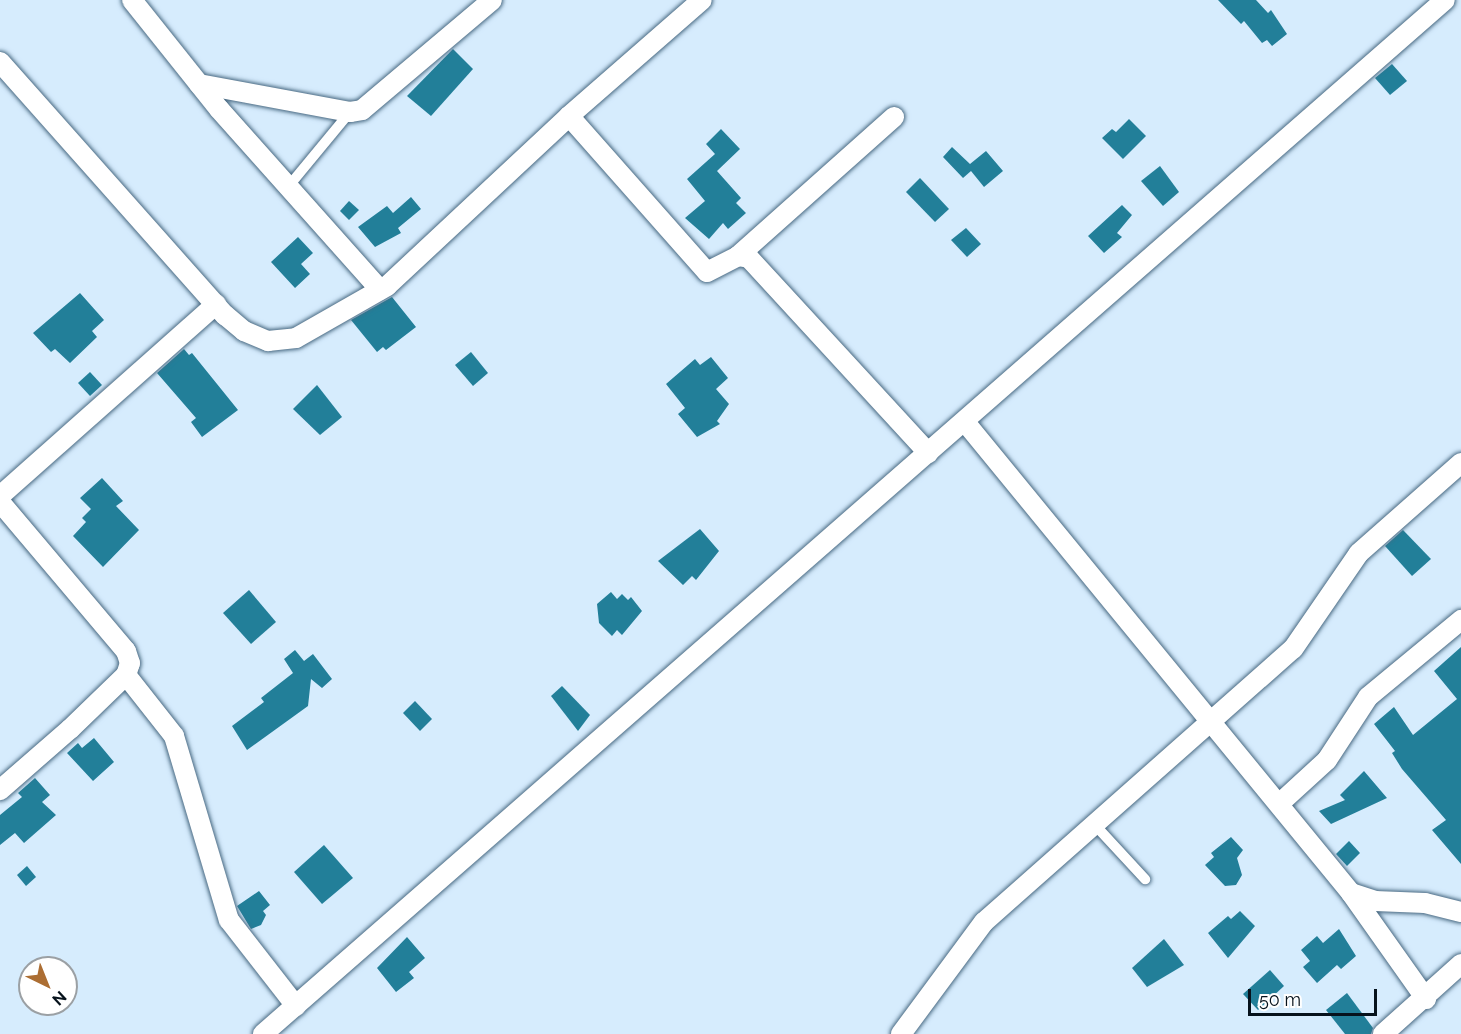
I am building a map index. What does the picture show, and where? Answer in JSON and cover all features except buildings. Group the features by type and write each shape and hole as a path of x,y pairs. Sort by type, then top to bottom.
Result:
{"street":[{"path":"132,0 199,84 380,290"},
{"path":"199,84 350,112 372,104 492,0"},
{"path":"0,62 216,304 244,331 268,341 296,338 380,290 569,116 702,0"},
{"path":"263,1034 1445,0"},
{"path":"569,116 708,272 738,256 894,117"},
{"path":"738,256 748,258 928,453"},
{"path":"0,496 216,304"},
{"path":"965,422 1351,893 1426,999"},
{"path":"901,1034 984,922 1293,649 1359,553 1461,463"},
{"path":"0,502 126,651 130,663 126,675 0,790"},
{"path":"1279,804 1327,760 1368,697 1461,620"},
{"path":"126,675 174,736 229,920 296,1006"},
{"path":"1351,893 1375,901 1425,903 1461,912"},
{"path":"1383,1034 1426,999 1461,964"}],"lane":[{"path":"288,187 350,112"},
{"path":"1095,825 1145,879"}]}
